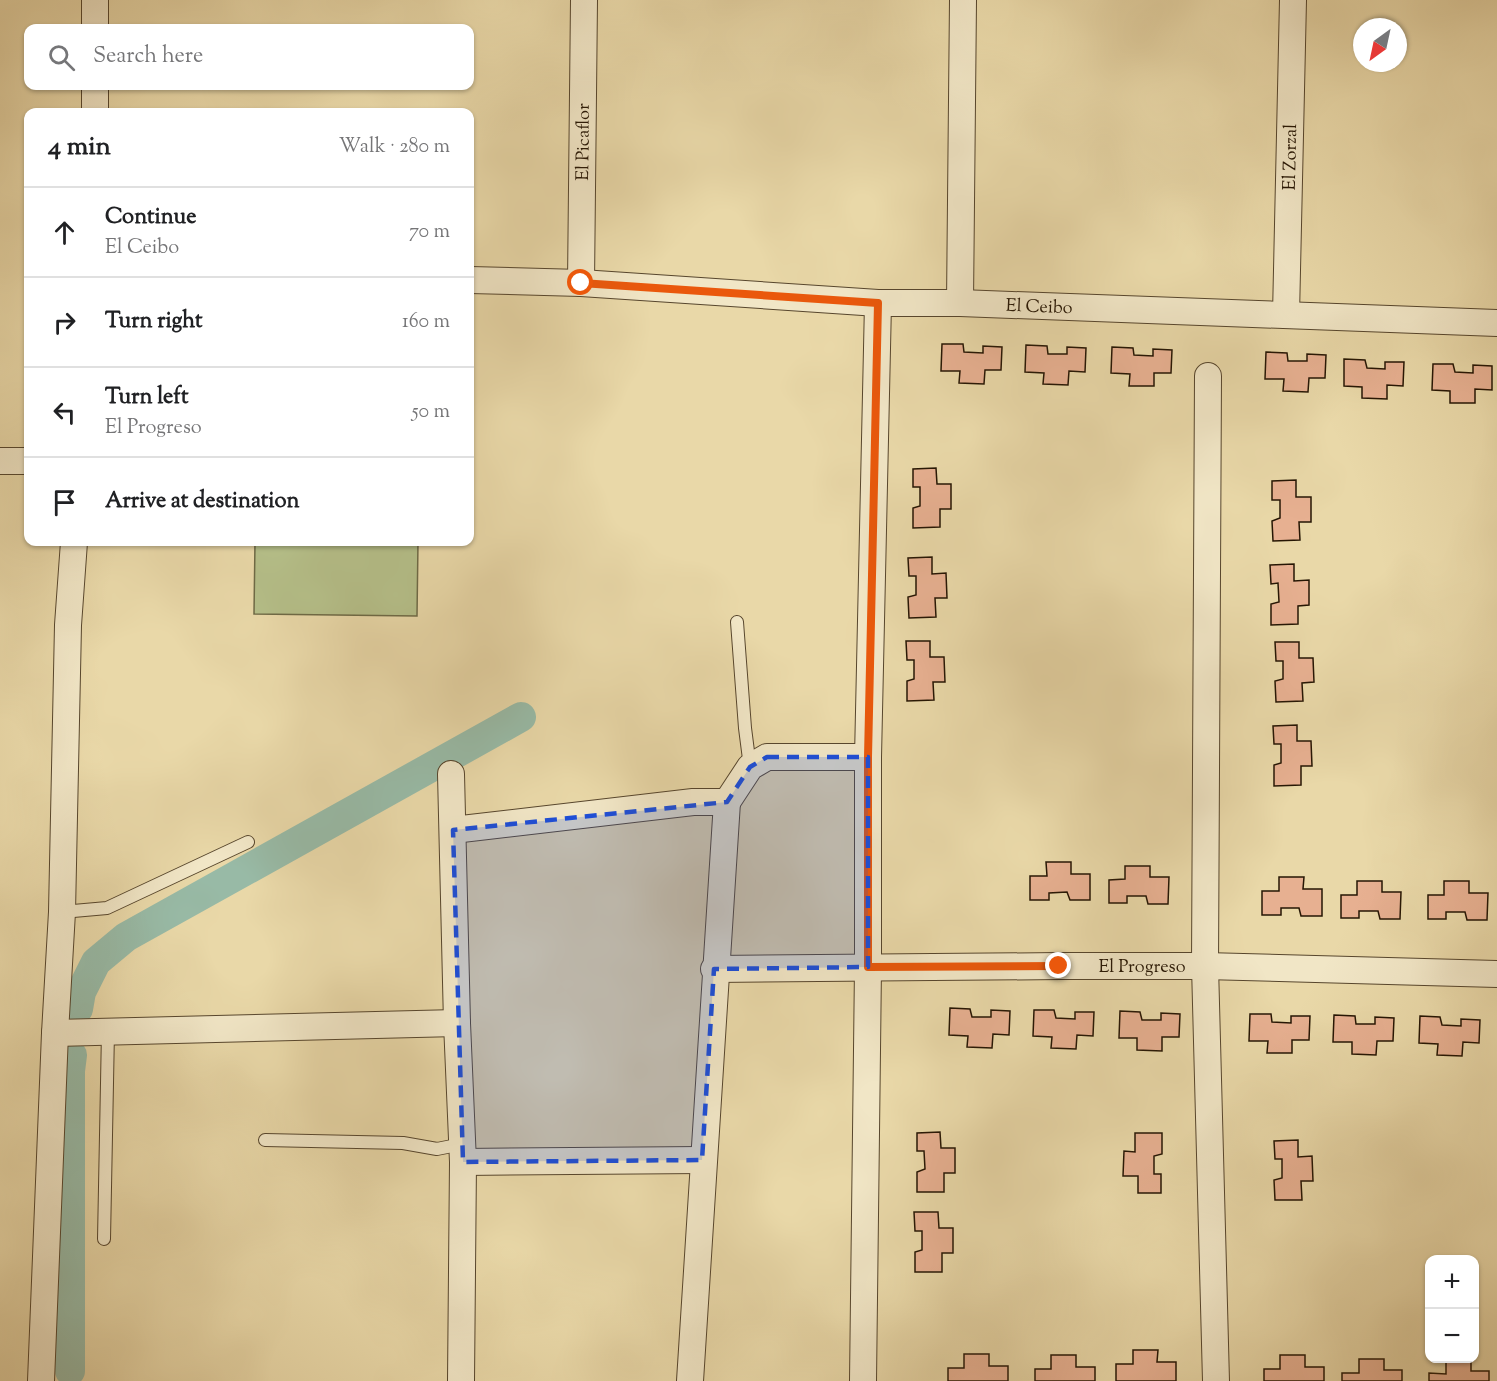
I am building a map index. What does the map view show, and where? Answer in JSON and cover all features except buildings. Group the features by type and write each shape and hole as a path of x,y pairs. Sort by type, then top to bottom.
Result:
{"street":[{"path":"95,0 95,24"},
{"name":"El Picaflor","path":"581,283 584,0"},
{"path":"960,303 963,0"},
{"name":"El Zorzal","path":"1286,315 1293,0"},
{"path":"95,90 95,108"},
{"name":"El Ceibo","path":"474,280 581,283 878,303 960,303 1497,322"},
{"path":"862,1381 868,967 868,757 878,303"},
{"path":"1208,375 1205,966 1216,1381"},
{"path":"0,461 24,461"},
{"path":"41,1381 62,912 68,626 74,546"},
{"path":"690,1381 714,969 727,801 750,767 767,757 868,757"},
{"path":"451,774 462,1153 461,1381"},
{"path":"453,830 693,802 727,801"},
{"name":"El Progreso","path":"714,969 1205,966 1497,974"},
{"path":"55,1033 458,1023"},
{"path":"462,1153 702,1160"}],"lane":[{"path":"737,622 750,767"},
{"path":"62,912 107,908 248,842"},
{"path":"104,1239 108,1032"},
{"path":"265,1140 403,1143 462,1153"}],"highlighted area":[{"path":"767,757 868,757 868,967 714,969 702,1160 463,1162 453,830 727,802 750,767"}],"green space":[{"path":"255,546 418,546 417,616 254,614"}],"waterway":[{"path":"78,1009 81,992 96,962 126,937 521,717"},
{"path":"70,1371 70,1071 72,1055"}],"route":[{"path":"581,283 878,303 868,757 868,967 1059,966"}]}
